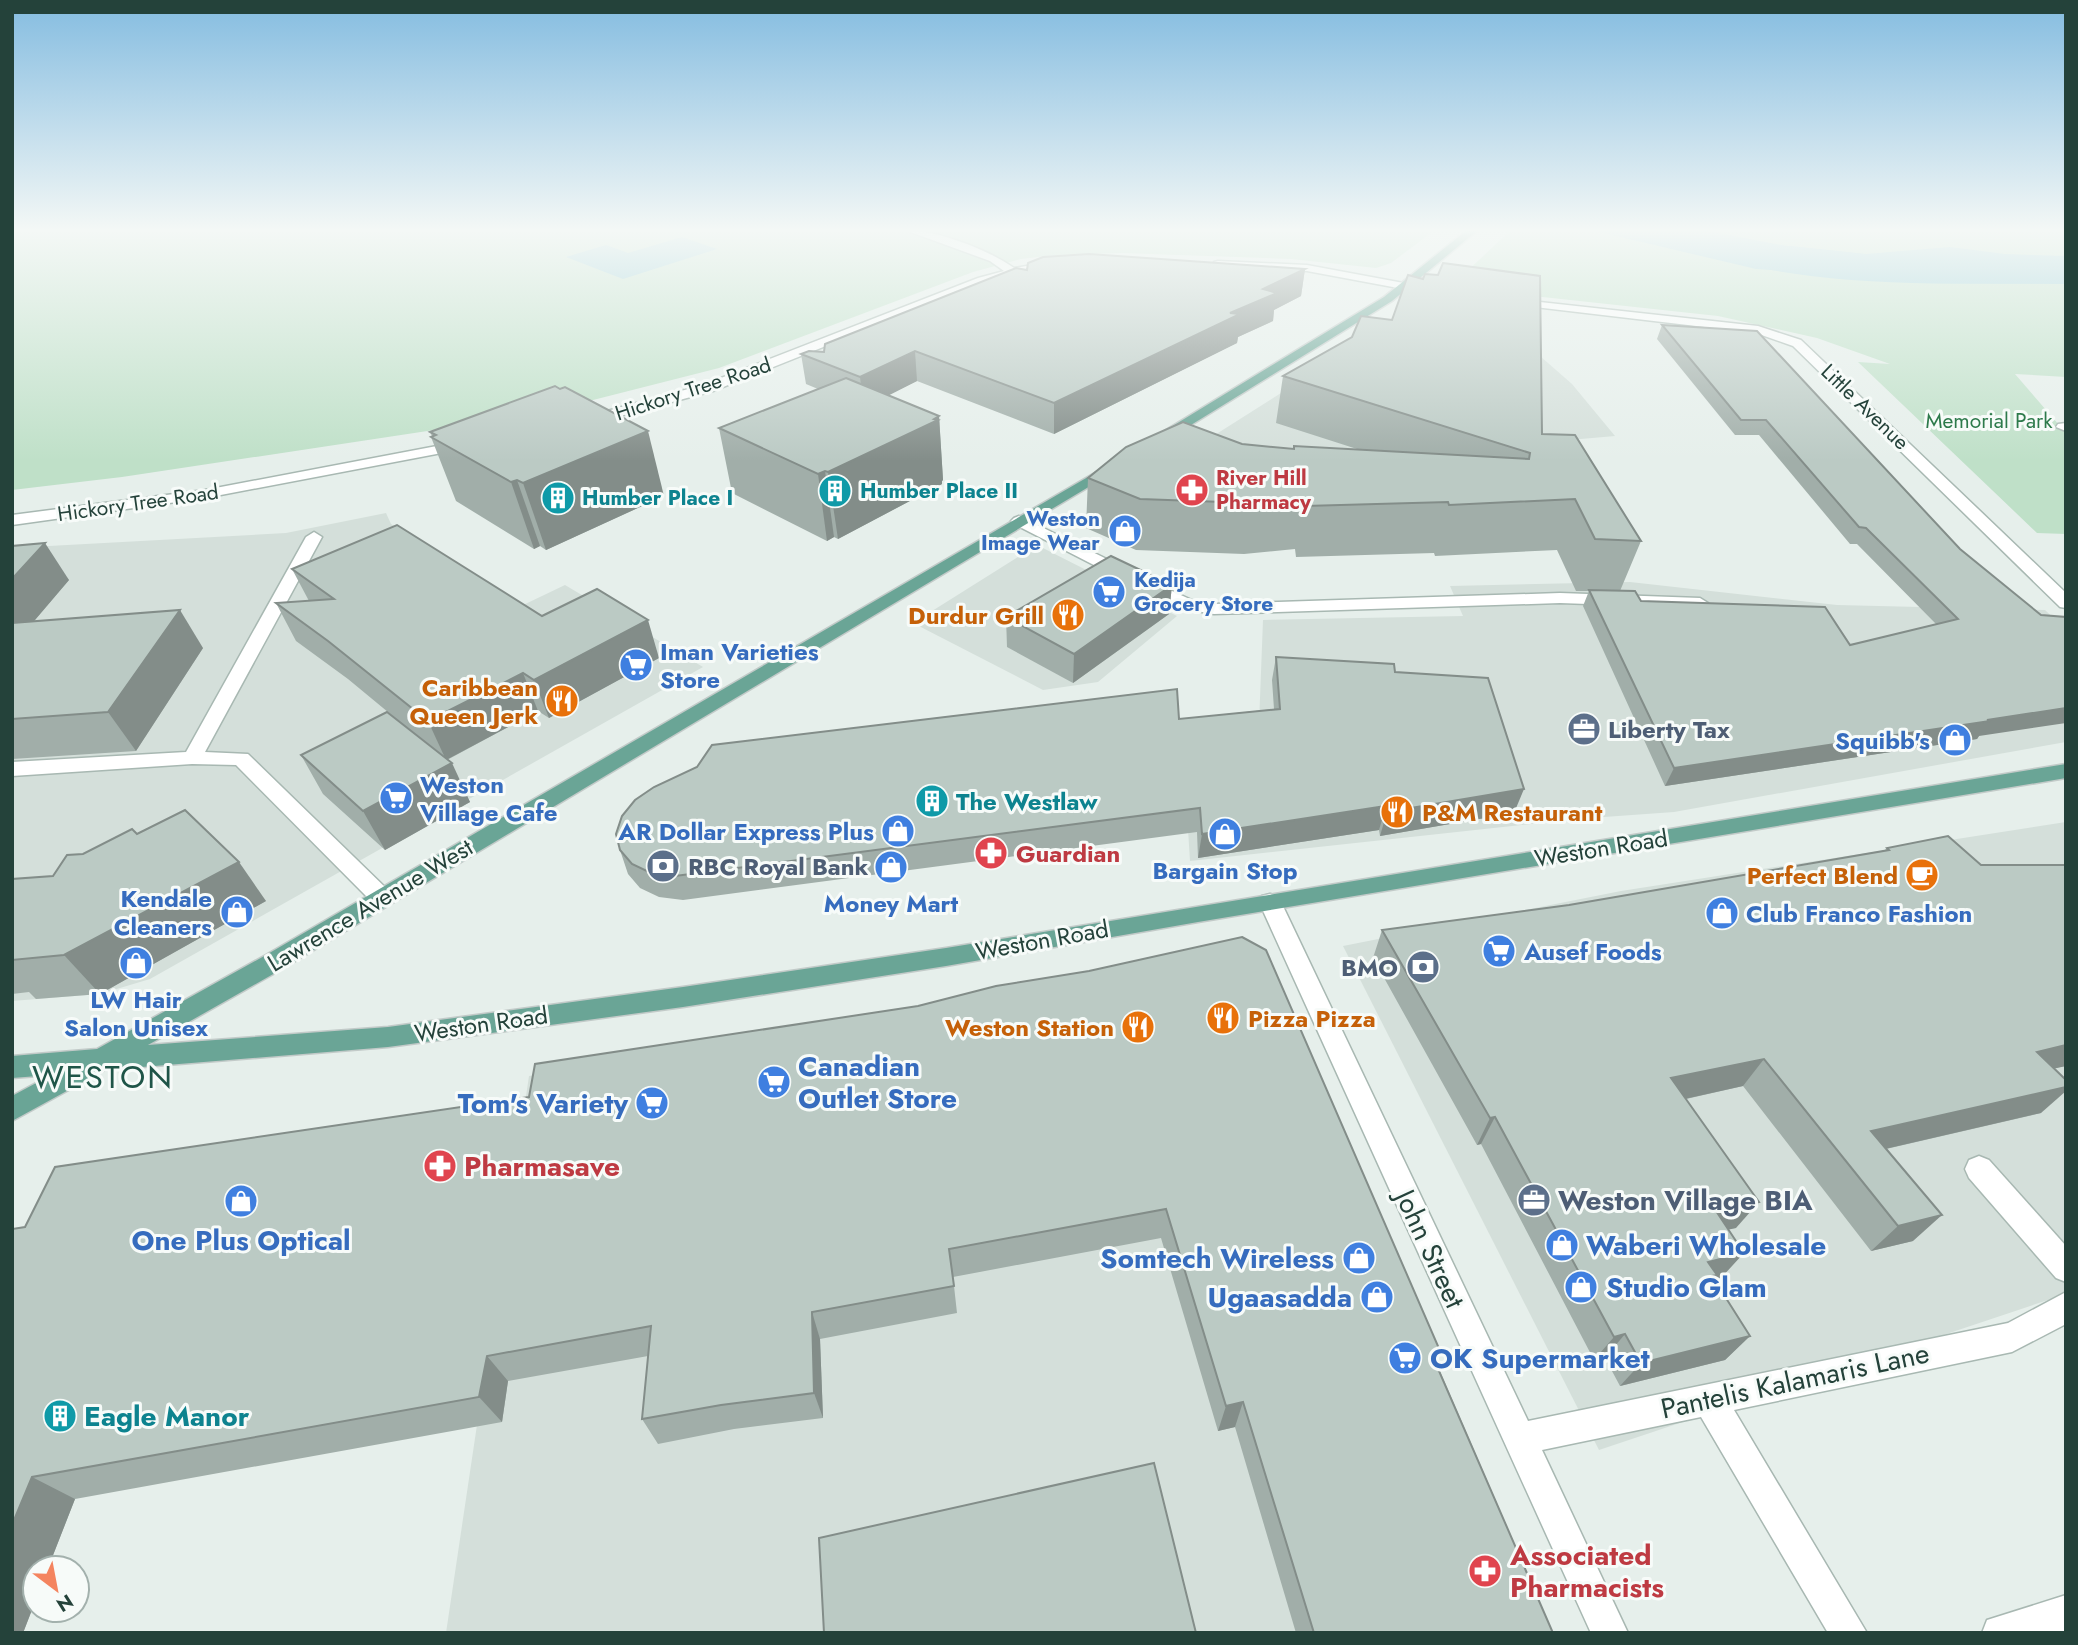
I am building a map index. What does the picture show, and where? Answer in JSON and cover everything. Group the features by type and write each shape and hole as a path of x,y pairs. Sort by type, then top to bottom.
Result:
{"main road":[{"path":"1144,448 1374,307"},
{"name":"Lawrence Avenue West","path":"12,1110 382,898 1122,461"},
{"name":"Weston Road","path":"12,1067 303,1045 520,1020 946,957 2066,771"}],"street":[{"name":"Hickory Tree Road","path":"582,421 679,397 780,361 915,307"},
{"name":"Little Avenue","path":"1551,307 1758,330 1797,343 2066,603"},
{"path":"780,361 798,367"},
{"name":"Hickory Tree Road","path":"12,520 205,494 482,441"},
{"path":"1019,521 1166,595 1190,605 1214,609 1560,598 1700,603"},
{"path":"192,758 314,537"},
{"path":"12,769 192,758 241,759 382,898"},
{"name":"John Street","path":"1270,902 1610,1633"},
{"path":"1979,1169 2066,1268"},
{"name":"Pantelis Kalamaris Lane","path":"1518,1439 2012,1337 2066,1307"},
{"path":"1708,1398 1849,1633"},
{"path":"2000,1633 2066,1613"}],"shaded area":[{"path":"1540,356 1572,384 1615,436 1446,451 1439,460 1199,445 1303,379"},
{"path":"386,513 391,524 519,607 565,585 703,667 150,979 100,994 12,1001 12,548 286,533"},
{"path":"1037,545 1177,616 1098,682 1043,690 913,623"},
{"path":"1630,582 1837,605 2045,610 2066,630 2066,742 1674,812 1576,819 1190,861 1182,734 1259,724 1263,620 1463,616 1450,586"},
{"path":"2066,822 2066,1294 1599,1450 1343,946 1621,891"},
{"path":"1237,961 1546,1633 446,1633 529,1076"}],"green space":[{"path":"12,307 881,307 719,368 534,415 122,477 12,490"},
{"name":"Memorial Park","path":"1633,307 2066,307 2066,377 2015,374 2066,433 2066,534 2037,533 1858,362 1890,364 1817,338 1718,316"}],"building":[{"path":"919,307 1245,307 1230,313 1240,314 1054,403 915,351 860,377 801,354 809,351 824,352 825,344"},
{"path":"1397,307 1540,307 1542,434 1575,435 1641,541 1595,539 1575,499 1449,505 1448,502 1305,506 1304,498 1251,503 1140,499 1088,478 1126,447 1183,422 1242,444 1294,449 1294,446 1529,459 1530,453 1283,376 1352,337 1361,316 1392,320"},
{"path":"1662,325 1757,331 1960,549 2041,615 2066,617 2066,708 1674,768 1589,590 1635,591 1641,601 1825,607 1850,645 1958,619 1866,528 1859,527 1766,420 1741,420"},
{"path":"846,378 939,416 934,419 938,420 828,472 818,474 719,428"},
{"path":"555,386 560,389 565,387 648,431 523,483 517,480 511,482 431,437 436,435 430,432"},
{"path":"397,525 542,616 597,589 648,620 534,680 523,673 428,721 276,603 334,599 292,569"},
{"path":"45,543 12,579 12,546"},
{"path":"1111,556 1172,585 1074,654 1006,617"},
{"path":"180,610 108,712 12,719 12,623"},
{"path":"1276,657 1394,664 1395,672 1488,678 1524,789 1387,812 1386,806 1202,834 1200,808 675,876 651,873 632,864 620,850 616,834 622,816 635,800 654,787 697,767 712,745 1177,689 1179,719 1280,709"},
{"path":"387,712 452,763 363,811 301,755"},
{"path":"185,810 239,862 64,955 12,960 12,879 53,876 67,855 83,854 132,829 137,834"},
{"path":"1948,836 1981,865 2066,865 2066,1045 2037,1052 2066,1080 2066,1087 1871,1131 1942,1215 1898,1226 1764,1059 1671,1078 1759,1202 1716,1211 1744,1253 1708,1262 1717,1275 1712,1276 1750,1336 1641,1363 1625,1334 1614,1337 1495,1117 1490,1118 1382,930 1569,905 1889,850 1887,848"},
{"path":"1242,937 1266,950 1441,1353 1432,1355 1553,1633 1314,1633 1243,1402 1226,1406 1166,1209 949,1249 954,1286 812,1312 814,1393 642,1419 651,1326 487,1356 479,1397 32,1477 12,1525 12,1229 25,1227 55,1167 529,1097 535,1064 918,1006 996,986 1089,971"},
{"path":"1154,1463 1196,1633 824,1633 819,1538"}],"place":[{"name":"River Hill Pharmacy","path":"1192,490"},
{"name":"Humber Place II","path":"835,491"},
{"name":"Humber Place I","path":"558,498"},
{"name":"Weston Image Wear","path":"1125,531"},
{"name":"Kedija Grocery Store","path":"1109,592"},
{"name":"Durdur Grill","path":"1068,615"},
{"name":"Iman Varieties Store","path":"636,665"},
{"name":"Caribbean Queen Jerk","path":"562,701"},
{"name":"Liberty Tax","path":"1584,729"},
{"name":"Squibb's","path":"1955,740"},
{"name":"Weston Village Cafe","path":"396,798"},
{"name":"The Westlaw","path":"932,801"},
{"name":"P&M Restaurant","path":"1397,812"},
{"name":"AR Dollar Express Plus","path":"898,831"},
{"name":"Bargain Stop","path":"1225,834"},
{"name":"Guardian","path":"991,853"},
{"name":"RBC Royal Bank","path":"663,866"},
{"name":"Money Mart","path":"891,867"},
{"name":"Perfect Blend","path":"1922,875"},
{"name":"Kendale Cleaners","path":"237,912"},
{"name":"Club Franco Fashion","path":"1722,913"},
{"name":"Ausef Foods","path":"1499,951"},
{"name":"LW Hair Salon Unisex","path":"136,963"},
{"name":"BMO","path":"1423,967"},
{"name":"Pizza Pizza","path":"1223,1018"},
{"name":"Weston Station","path":"1138,1027"},
{"name":"Canadian Outlet Store","path":"774,1082"},
{"name":"Tom's Variety","path":"652,1103"},
{"name":"Pharmasave","path":"440,1166"},
{"name":"Weston Village BIA","path":"1534,1200"},
{"name":"One Plus Optical","path":"241,1201"},
{"name":"Waberi Wholesale","path":"1562,1245"},
{"name":"Somtech Wireless","path":"1359,1258"},
{"name":"Studio Glam","path":"1581,1287"},
{"name":"Ugaasadda","path":"1377,1297"},
{"name":"OK Supermarket","path":"1405,1358"},
{"name":"Eagle Manor","path":"60,1416"},
{"name":"Associated Pharmacists","path":"1485,1571"}],"district":[{"name":"WESTON","path":"103,1077"}]}
